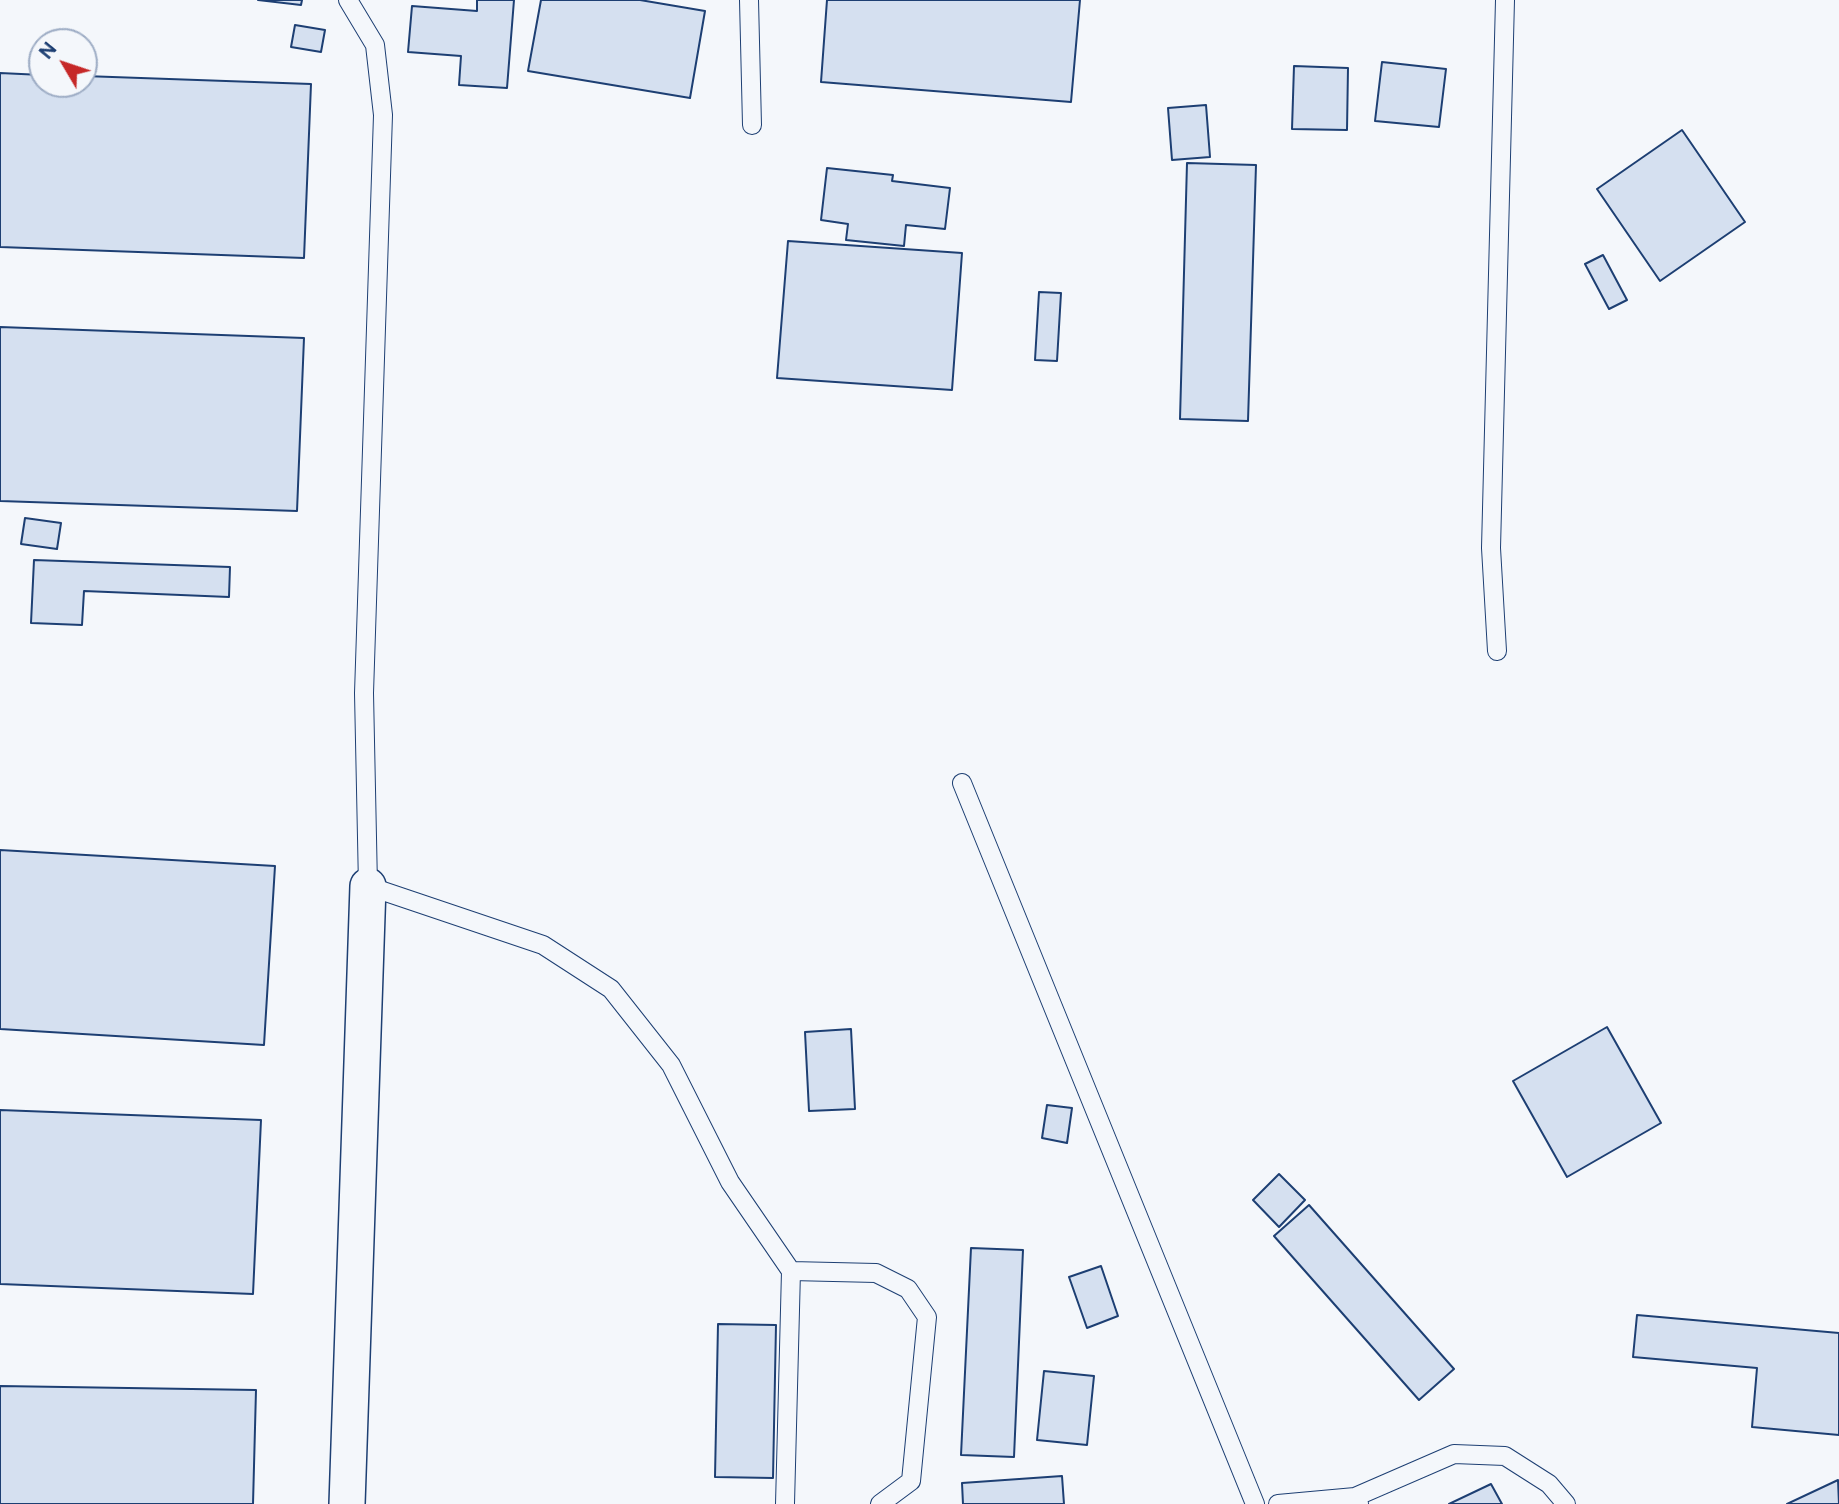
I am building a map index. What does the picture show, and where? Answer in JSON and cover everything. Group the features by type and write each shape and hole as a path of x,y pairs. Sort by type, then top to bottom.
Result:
{"street":[{"path":"347,1504 368,886"}],"lane":[{"path":"348,0 375,45 383,115 363,694 368,886 543,945 611,989 671,1065 730,1182 791,1271 785,1504"},
{"path":"749,0 752,125"},
{"path":"1497,651 1491,548 1505,0"},
{"path":"962,783 1255,1504"},
{"path":"791,1271 876,1273 908,1289 927,1317 911,1481 880,1504"},
{"path":"1278,1504 1357,1501 1454,1454 1505,1456 1549,1483 1566,1504"}],"building":[{"path":"258,0 302,0 301,5"},
{"path":"477,0 514,0 507,88 459,85 461,56 408,52 412,6 477,11"},
{"path":"541,0 640,0 705,11 690,98 528,71"},
{"path":"827,0 1080,0 1071,102 821,82"},
{"path":"295,25 325,30 321,52 291,47"},
{"path":"1382,62 1446,69 1439,127 1375,121"},
{"path":"1294,66 1348,68 1347,130 1292,129"},
{"path":"0,73 28,74 28,98 98,98 98,76 311,84 304,258 0,247"},
{"path":"1206,105 1210,157 1172,160 1168,108"},
{"path":"1682,130 1745,222 1660,281 1597,189"},
{"path":"1187,163 1256,165 1248,421 1180,419"},
{"path":"827,168 893,175 892,181 950,188 945,229 906,225 904,246 846,240 848,224 821,220"},
{"path":"788,241 962,253 952,390 777,378"},
{"path":"1603,255 1627,300 1609,309 1585,264"},
{"path":"1039,292 1061,293 1057,361 1035,360"},
{"path":"0,327 304,338 297,511 0,501"},
{"path":"25,518 61,523 57,549 21,544"},
{"path":"34,560 230,567 229,597 84,591 82,625 31,623"},
{"path":"0,850 275,866 264,1045 0,1029"},
{"path":"1607,1027 1661,1123 1567,1177 1513,1081"},
{"path":"851,1029 855,1109 809,1111 805,1032"},
{"path":"1047,1105 1072,1108 1067,1143 1042,1138"},
{"path":"0,1110 261,1120 253,1294 0,1284"},
{"path":"1279,1174 1305,1200 1279,1227 1253,1200"},
{"path":"1309,1205 1454,1369 1419,1400 1274,1236"},
{"path":"971,1248 1023,1250 1014,1457 961,1455"},
{"path":"1101,1266 1118,1316 1087,1328 1069,1277"},
{"path":"1637,1315 1839,1333 1839,1435 1752,1427 1757,1368 1633,1357"},
{"path":"718,1324 776,1325 773,1478 715,1477"},
{"path":"1044,1371 1094,1376 1087,1445 1037,1440"},
{"path":"0,1386 256,1390 253,1504 0,1504"},
{"path":"1062,1476 1064,1504 963,1504 962,1483"},
{"path":"1838,1480 1839,1504 1787,1504"},
{"path":"1491,1484 1502,1504 1449,1504"}]}
